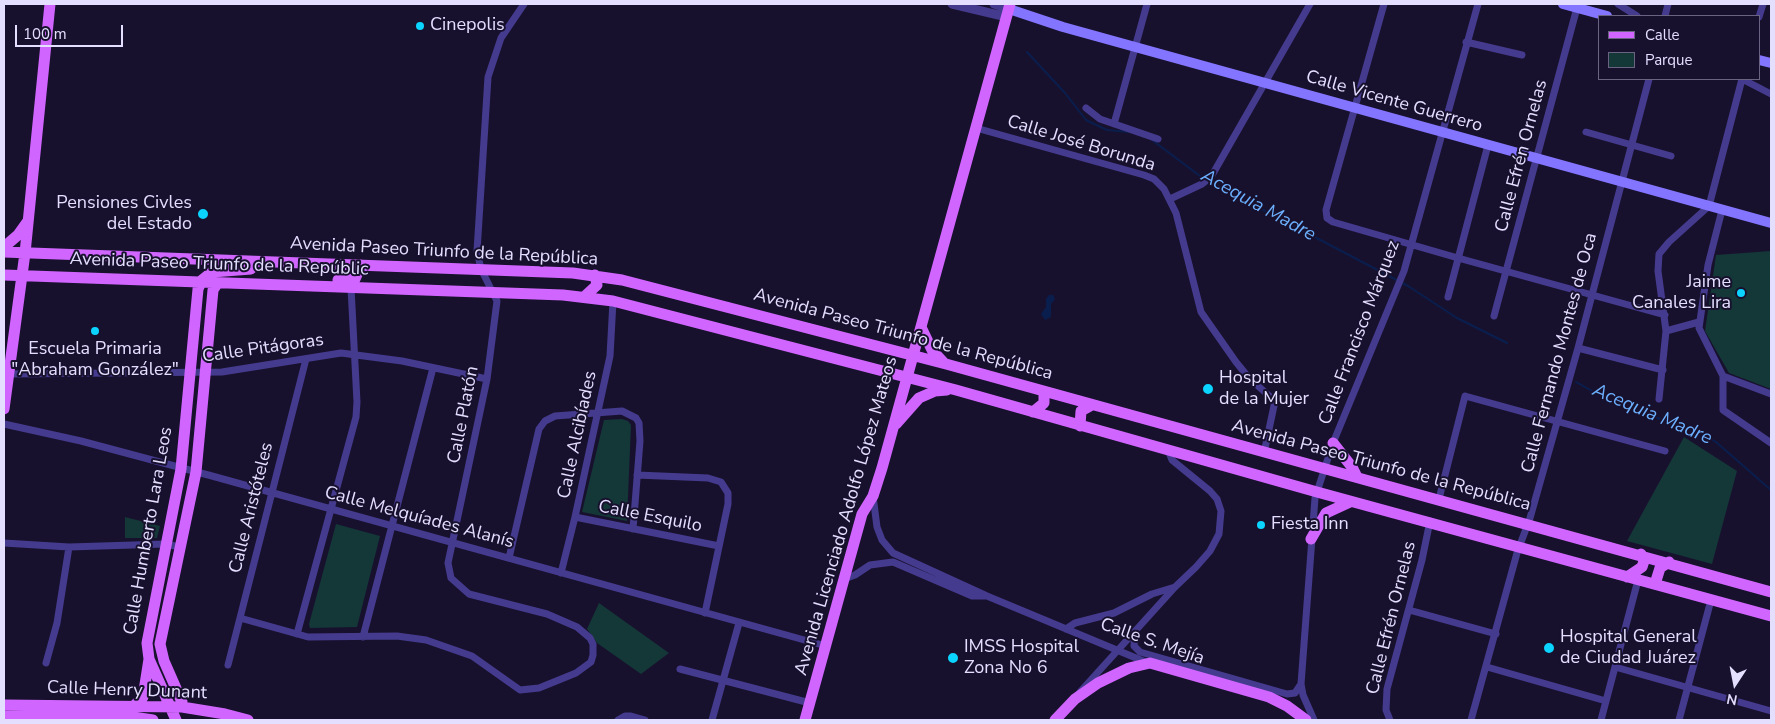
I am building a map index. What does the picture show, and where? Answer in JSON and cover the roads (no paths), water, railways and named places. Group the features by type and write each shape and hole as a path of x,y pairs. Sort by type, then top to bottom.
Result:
{"main road":[{"path":"4,409 7,374 29,219 50,4"},
{"path":"1563,4 1577,6 1604,15"},
{"name":"Calle Vicente Guerrero","path":"1009,10 1354,108 1771,223"},
{"name":"Avenida Licenciado Adolfo López Mateos","path":"806,720 862,514 873,496 1009,10"},
{"path":"4,246 18,235 29,219"},
{"name":"Avenida Paseo Triunfo de la República","path":"4,252 481,269 595,275 622,280 946,364 1264,453 1641,554 1771,592"},
{"path":"200,284 205,276 212,272 238,268 271,269 279,267 286,262"},
{"path":"316,286 326,279 355,279 361,265"},
{"path":"236,284 228,276 230,271 238,268"},
{"name":"Avenida Paseo Triunfo de la Repúblic","path":"4,275 200,284 316,286 494,293 584,297 613,301"},
{"path":"584,297 597,285 595,275"},
{"path":"622,280 615,289 613,301 956,390 1350,502 1430,521 1771,616"},
{"name":"Calle Humberto Lara Leos","path":"176,720 149,659 147,633 181,469 200,284"},
{"name":"Calle Humberto Lara Leos","path":"182,707 182,702 164,661 160,644 196,472 213,290 217,284"},
{"path":"920,327 932,350 946,364"},
{"path":"892,429 919,398 935,391 956,390"},
{"path":"1033,412 1044,403 1044,392"},
{"path":"1080,426 1081,411 1092,405"},
{"path":"1333,443 1352,468 1356,477"},
{"path":"1311,539 1326,513 1350,502"},
{"path":"1632,578 1642,567 1644,561 1641,554"},
{"path":"1655,584 1660,568 1669,562"},
{"path":"134,706 144,697 149,659"},
{"path":"1055,720 1075,699 1118,672 1150,663"},
{"name":"Calle S. Mejía","path":"1150,663 1269,697 1287,706 1306,720"},
{"name":"Calle Henry Dunant","path":"4,705 182,707 245,720"},
{"name":"Calle Henry Dunant","path":"4,716 133,717 153,720"}],"street":[{"path":"494,293 481,269 478,250 488,77 502,38 524,4"},
{"path":"952,4 1009,10"},
{"path":"994,4 1009,10"},
{"path":"1114,124 1137,47 1147,4"},
{"path":"1170,199 1202,184 1211,177 1310,4"},
{"path":"1384,4 1326,210 1328,218 1333,222 1506,272 1665,315"},
{"name":"Calle Francisco Márquez","path":"1301,684 1311,539 1317,492 1333,443 1404,271 1478,4"},
{"path":"1618,4 1635,15"},
{"name":"Calle Efrén Ornelas","path":"1494,316 1577,6"},
{"path":"1466,42 1522,56"},
{"name":"Calle Fernando Montes de Oca","path":"1471,720 1519,546 1528,524 1571,367 1578,348 1649,80"},
{"path":"1659,399 1666,331 1658,271 1659,254 1709,206 1742,80"},
{"path":"1744,80 1771,94"},
{"path":"1086,108 1100,119 1140,130 1158,139"},
{"name":"Calle José Borunda","path":"976,128 1154,179 1170,199 1176,213 1201,312 1215,335 1241,367 1275,400 1275,410 1264,453"},
{"path":"1586,132 1671,156"},
{"path":"1448,298 1488,145"},
{"path":"1722,210 1708,265 1699,322 1700,334 1723,376 1723,410 1771,443"},
{"path":"296,634 356,417 358,402 351,288"},
{"name":"Calle Platón","path":"363,637 411,637 452,647 472,656 515,688 525,691 539,688 576,673 590,662 593,644 590,638 577,626 547,614 469,594 455,584 451,578 448,563 451,542 488,379 497,301 494,293"},
{"name":"Calle Alcibíades","path":"561,573 599,412 611,349 613,301"},
{"path":"1666,331 1699,322"},
{"path":"1578,348 1663,370"},
{"name":"Calle Pitágoras","path":"7,374 222,372 341,353 402,361 488,379"},
{"name":"Calle Aristóteles","path":"228,665 270,492 306,359"},
{"path":"240,618 308,637 363,637 433,368"},
{"path":"1723,376 1771,394"},
{"path":"1439,500 1465,396 1666,451"},
{"path":"508,558 539,429 550,418 622,411 636,418 640,428 633,529"},
{"name":"Calle Melquíades Alanís","path":"4,424 81,441 196,472 826,646"},
{"path":"1075,699 1136,629 1196,567 1214,543 1220,527 1221,511 1217,499 1172,460 1168,450"},
{"path":"637,474 708,478 721,482 728,493 728,504 704,613"},
{"name":"Calle S. Mejía","path":"873,496 877,528 882,540 894,552 987,596 1116,651 1150,663"},
{"name":"Calle Esquilo","path":"575,517 719,546"},
{"name":"Calle Efrén Ornelas","path":"1390,720 1386,710 1387,689 1409,610 1430,521"},
{"path":"4,543 70,546 165,544 180,547"},
{"path":"46,663 61,606 70,546"},
{"name":"Calle S. Mejía","path":"844,579 855,575 870,565 893,562 972,596 987,596"},
{"path":"1601,720 1615,667 1632,578"},
{"path":"1066,629 1075,623 1114,613 1152,594 1175,587"},
{"path":"1679,720 1711,600"},
{"path":"1409,610 1496,634"},
{"path":"712,720 739,622"},
{"path":"1136,629 1133,642 1140,652 1287,694 1295,692 1301,684"},
{"path":"1487,667 1606,701"},
{"path":"1615,667 1771,711"},
{"path":"680,669 810,703"},
{"path":"1301,684 1303,695 1314,720"},
{"path":"618,720 625,716 645,720"}],"water":[{"path":"1049,295 1053,295 1055,299 1051,304 1051,317 1045,320 1041,314 1046,307 1046,299"}],"waterway":[{"name":"Acequia Madre","path":"1027,52 1065,93 1086,120 1107,130 1129,132"},
{"name":"Acequia Madre","path":"1152,140 1204,179"},
{"name":"Acequia Madre","path":"1208,181 1408,286 1457,318 1507,343"},
{"name":"Acequia Madre","path":"1576,382 1612,402 1701,433 1716,442 1771,490"}],"place":[{"name":"Cinepolis","path":"420,26"},
{"name":"Pensiones Civles del Estado","path":"203,214"},
{"name":"Jaime Canales Lira","path":"1741,293"},
{"name":"Escuela Primaria \"Abraham González\"","path":"95,331"},
{"name":"Hospital de la Mujer","path":"1208,389"},
{"name":"Fiesta Inn","path":"1261,525"},
{"name":"Hospital General de Ciudad Juárez","path":"1549,648"},
{"name":"IMSS Hospital Zona No 6","path":"953,658"}]}
